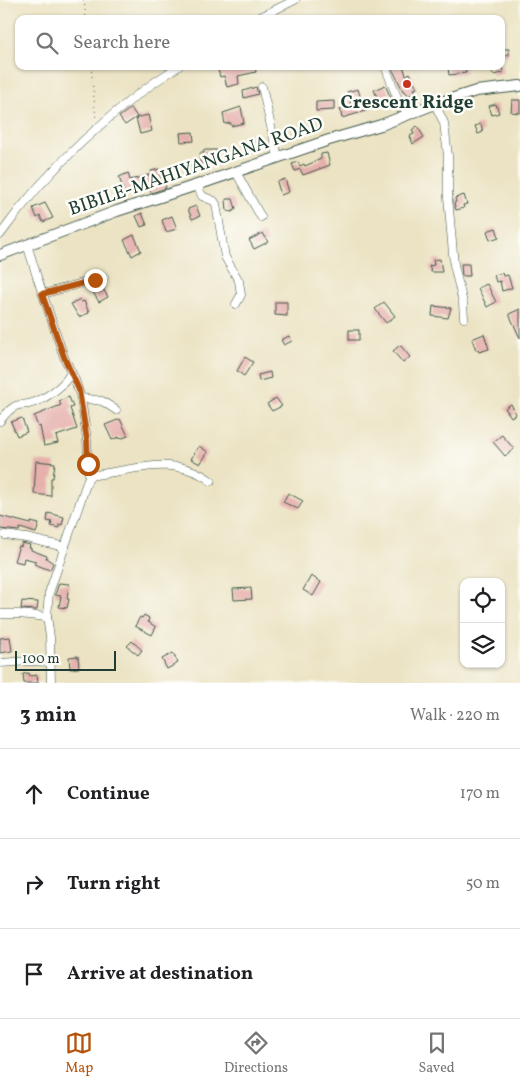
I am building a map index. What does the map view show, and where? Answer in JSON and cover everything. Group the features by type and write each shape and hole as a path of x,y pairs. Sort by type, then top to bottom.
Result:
{"main road":[{"name":"BIBILE-MAHIYANGANA ROAD","path":"0,254 117,211 381,125 435,104 476,91 520,86"}],"street":[{"path":"264,15 294,0"},
{"path":"0,235 24,202 50,173 97,129 156,81 173,70"},
{"path":"387,70 408,114"},
{"path":"262,87 278,157"},
{"path":"435,104 444,123 448,156 448,198 454,265 463,303 464,318"},
{"path":"236,172 261,217"},
{"path":"197,185 202,196 214,201 216,204 225,257 239,281 241,295 236,304"},
{"path":"28,244 42,294 64,357 81,398 87,440 89,476 49,593 47,617 52,683"},
{"path":"42,294 104,277"},
{"path":"0,421 14,406 28,404 43,398 62,384 71,372"},
{"path":"81,398 102,401 116,410"},
{"path":"89,476 154,465 168,465 189,468 211,481"},
{"path":"5,535 65,547"},
{"path":"0,614 47,617"},
{"path":"0,663 51,662"}],"path":[{"path":"84,0 86,15"},
{"path":"91,70 97,129"}],"building":[{"path":"505,49 509,49 509,55 505,56"},
{"path":"218,70 256,70 256,72 238,76 239,84 227,87 224,76 220,77"},
{"name":"Crescent Ridge","path":"393,70 404,70 406,75 410,73 417,88 414,89 416,92 408,96 403,91"},
{"path":"448,70 466,70 466,73 449,75"},
{"path":"491,70 503,70 503,73 493,75"},
{"path":"385,85 392,100 383,104 381,100 379,101 374,90"},
{"path":"256,87 258,94 244,98 243,91"},
{"path":"358,89 361,99 366,98 369,110 342,118 340,109 351,105 347,92"},
{"path":"512,100 520,100 520,113 511,112"},
{"path":"334,101 334,110 316,111 316,102"},
{"path":"496,104 499,113 492,115 489,106"},
{"path":"241,107 244,123 231,126 231,123 225,124 223,113"},
{"path":"131,108 137,117 125,125 119,117"},
{"path":"148,115 152,131 140,134 136,118"},
{"path":"481,124 483,132 478,134 475,126"},
{"path":"417,126 424,137 413,144 410,136 414,134 412,130"},
{"path":"193,132 194,141 181,142 180,133"},
{"path":"204,150 217,150 217,162 200,164 200,153 204,153"},
{"path":"327,153 330,165 303,175 300,169 295,171 292,164 298,162 300,166 304,164 305,166 321,159 321,154"},
{"path":"159,169 162,182 164,182 166,188 151,193 150,189 139,192 138,190 125,195 119,177 128,173 130,180 152,174 151,171"},
{"path":"285,179 289,192 281,195 277,182"},
{"path":"464,195 467,204 463,205 464,208 456,210 455,198"},
{"path":"226,199 233,199 236,209 232,212 227,211"},
{"path":"45,203 53,218 43,222 40,216 37,218 33,208"},
{"path":"196,206 200,216 192,219 188,209"},
{"path":"142,213 147,225 141,227 136,216"},
{"path":"172,216 177,229 166,232 162,220"},
{"path":"496,228 499,237 490,240 487,231"},
{"path":"263,233 268,242 254,249 249,240"},
{"path":"134,235 141,251 132,256 124,240"},
{"path":"440,259 442,272 431,272 429,266 434,265 433,260"},
{"path":"461,264 469,264 470,276 462,276"},
{"path":"502,273 503,276 508,275 512,288 502,291 500,281 496,282 494,275"},
{"path":"100,284 108,297 99,302 91,289"},
{"path":"487,284 496,302 487,307 478,288"},
{"path":"80,299 81,302 84,301 89,313 79,317 71,304"},
{"path":"275,302 287,302 287,316 275,315"},
{"path":"384,302 395,316 386,323 375,309"},
{"path":"433,306 451,308 448,318 432,316"},
{"path":"520,309 520,338 509,314"},
{"path":"349,330 359,330 359,340 349,340"},
{"path":"484,334 489,349 479,352 476,350 472,339"},
{"path":"289,336 292,341 284,345 281,340"},
{"path":"400,345 410,357 403,363 393,351"},
{"path":"245,357 253,362 244,376 237,371"},
{"path":"270,372 271,378 259,381 258,375"},
{"path":"69,397 73,407 70,408 77,429 56,436 58,443 44,446 40,426 38,427 34,416 61,405 59,401"},
{"path":"276,398 282,406 272,411 267,404"},
{"path":"511,404 516,414 511,417 505,408"},
{"path":"22,418 27,432 17,436 11,422"},
{"path":"120,419 128,436 112,440 105,425"},
{"path":"502,435 514,449 505,456 493,442"},
{"path":"199,446 208,452 200,464 191,459"},
{"path":"36,461 55,463 53,478 51,478 51,496 34,494"},
{"path":"288,493 303,501 298,509 283,502"},
{"path":"48,513 64,517 62,525 59,524 59,528 51,526 52,522 47,521"},
{"path":"0,516 31,524 31,522 39,524 36,533 20,528 19,531 0,529"},
{"path":"22,543 30,545 29,548 31,550 47,556 46,558 53,563 50,570 34,564 36,561 24,558 23,563 14,561 19,546 21,547"},
{"path":"311,576 321,582 313,596 303,590"},
{"path":"59,583 69,584 67,608 59,607 61,596 55,595"},
{"path":"251,588 252,599 234,600 233,589"},
{"path":"22,601 38,602 37,610 21,609"},
{"path":"144,615 149,618 148,622 156,627 152,635 135,626 140,617 142,618"},
{"path":"10,637 12,651 0,653 0,638"},
{"path":"132,641 142,650 138,655 127,646"},
{"path":"173,653 178,663 167,669 162,659"},
{"path":"78,656 79,668 70,669 69,657"},
{"path":"29,673 30,676 37,675 38,683 24,683 23,674"}],"place":[{"name":"Crescent Ridge","path":"407,84"}],"route":[{"path":"88,464 87,440 79,390 64,357 42,294 95,280"}]}
